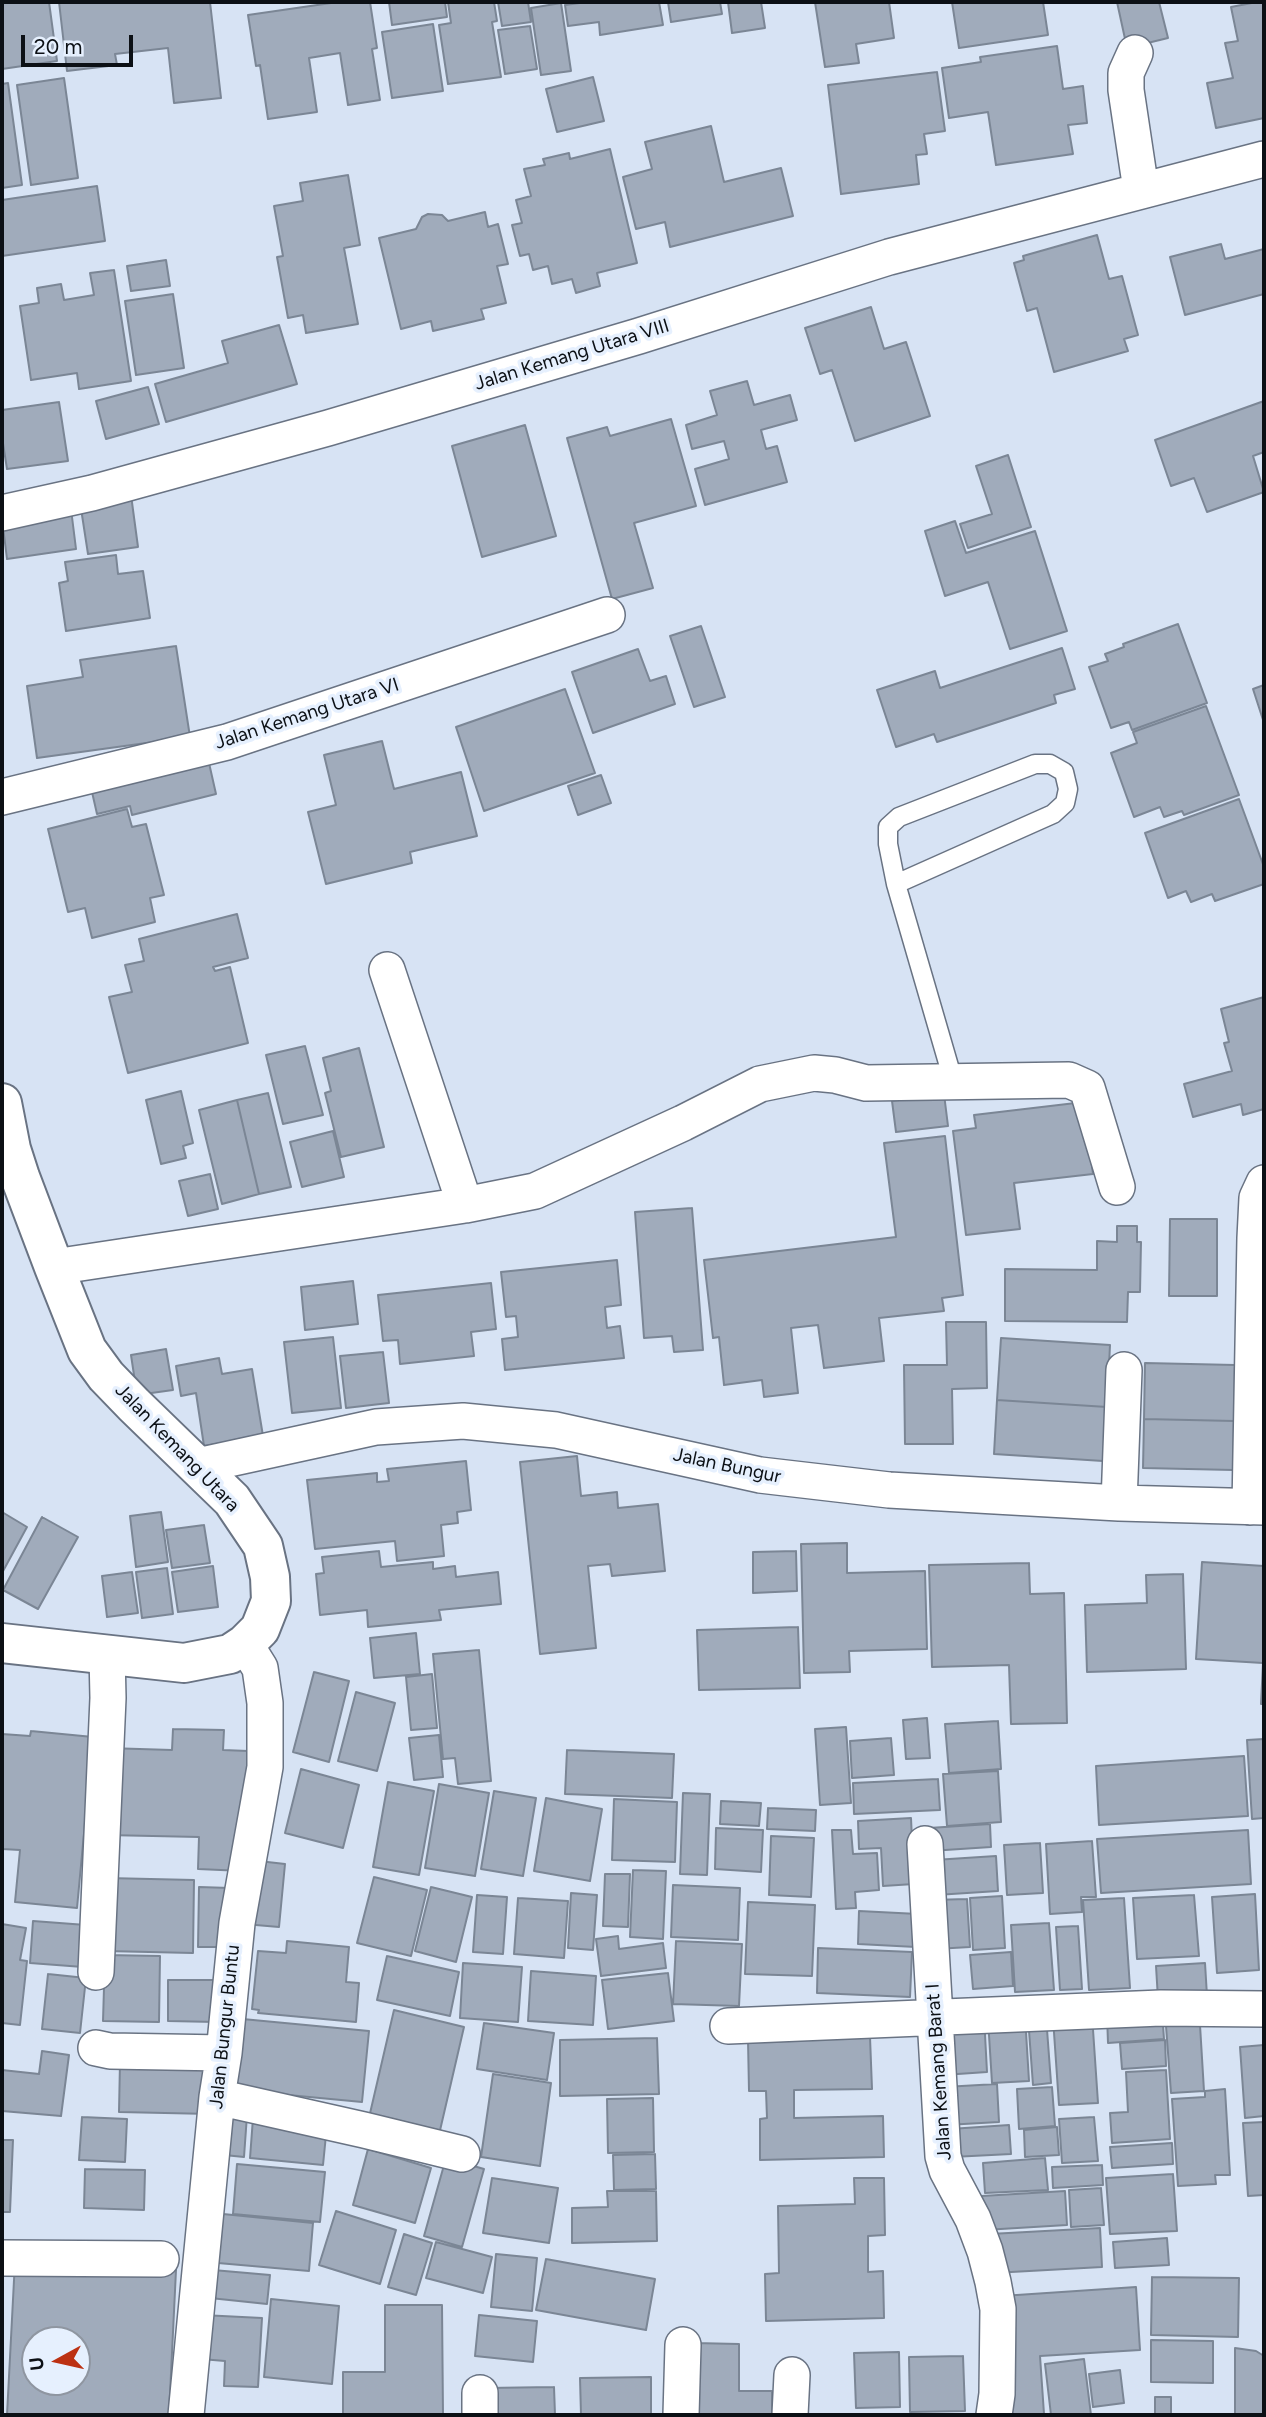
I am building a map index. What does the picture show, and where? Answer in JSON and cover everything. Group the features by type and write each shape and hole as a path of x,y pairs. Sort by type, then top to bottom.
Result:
{"street":[{"path":"1135,53 1126,73 1126,90 1141,190"},
{"name":"Jalan Kemang Utara VIII","path":"2,513 92,493 328,428 626,340 889,257 1264,159"},
{"name":"Jalan Kemang Utara VI","path":"2,797 227,742 607,615"},
{"path":"387,970 465,1205"},
{"path":"54,1267 465,1205 535,1191 683,1123 760,1084 814,1073 866,1083 1069,1080 1087,1088 1117,1187"},
{"name":"Jalan Kemang Utara","path":"2,1103 9,1169 88,1350 106,1376 232,1500 263,1546 270,1577 271,1601 260,1629 245,1644"},
{"path":"1257,1507 1255,1238 1257,1198 1264,1183"},
{"path":"1119,1503 1125,1370"},
{"name":"Jalan Bungur","path":"197,1466 376,1427 463,1421 556,1430 760,1475 889,1490 1119,1503 1257,1507"},
{"path":"2,1643 184,1663 230,1654 245,1644"},
{"name":"Jalan Bungur Buntu","path":"186,2415 237,1923 265,1767 264,1692 260,1668 245,1644"},
{"path":"96,1972 108,1698 107,1654"},
{"name":"Jalan Kemang Barat I","path":"925,1844 943,2156 985,2251 998,2309 997,2394 994,2415"},
{"path":"728,2025 1161,2008 1264,2009"},
{"path":"96,2048 110,2051 224,2053"},
{"path":"217,2097 462,2154"},
{"path":"2,2258 161,2259"},
{"path":"681,2415 683,2345"},
{"path":"790,2415 792,2375"}],"lane":[{"path":"896,884 1053,814 1065,803 1068,789 1063,772 1050,764 1035,764 900,817 888,827 888,844 896,884 953,1080"}],"building":[{"path":"2,2 49,2 57,61 2,69"},
{"path":"59,2 210,2 221,98 174,103 168,48 115,54 117,65 67,71"},
{"path":"338,2 370,2 377,48 372,49 380,100 348,105 340,53 309,58 317,112 268,119 260,65 256,66 248,15"},
{"path":"389,2 445,2 447,17 392,25"},
{"path":"448,2 494,2 497,21 492,22 501,77 448,84 439,25 451,23"},
{"path":"498,2 528,2 531,22 502,26"},
{"path":"587,2 659,2 663,25 600,35 599,22 568,26 565,5"},
{"path":"668,2 720,2 722,14 671,22"},
{"path":"728,2 761,2 765,28 732,33"},
{"path":"815,2 889,2 894,38 856,44 859,63 825,67"},
{"path":"952,2 1043,2 1048,35 959,48"},
{"path":"1117,2 1159,2 1168,38 1127,48"},
{"path":"1264,2 1264,118 1216,128 1207,83 1233,78 1225,43 1238,41 1231,7"},
{"path":"561,3 571,71 541,75 531,8"},
{"path":"433,24 443,91 392,98 382,32"},
{"path":"530,26 537,69 505,74 498,30"},
{"path":"1057,46 1063,89 1083,86 1087,123 1068,125 1073,154 996,165 988,112 949,118 942,68 981,62 980,57"},
{"path":"937,72 945,131 924,134 927,154 916,155 919,184 841,194 828,85"},
{"path":"593,77 604,121 557,132 546,89"},
{"path":"64,78 78,178 31,185 17,85"},
{"path":"8,83 22,185 2,188 2,84"},
{"path":"711,126 724,182 781,168 793,216 670,247 665,222 636,229 623,177 652,169 645,142"},
{"path":"610,149 637,263 597,273 600,286 576,293 572,279 552,284 548,266 533,270 529,254 520,256 512,225 522,223 516,200 531,196 524,169 545,165 543,159 569,153 570,159"},
{"path":"348,175 360,245 344,248 358,324 306,333 303,315 288,318 277,257 283,256 274,206 303,201 300,183"},
{"path":"97,186 105,241 2,256 2,200"},
{"path":"485,212 488,227 498,224 508,264 497,266 506,303 481,309 484,319 433,331 431,321 401,329 379,238 416,229 422,217 428,214 442,215 448,221"},
{"path":"1097,235 1109,279 1122,276 1138,335 1124,339 1128,351 1054,372 1037,308 1027,311 1014,263 1024,260 1023,256"},
{"path":"1221,244 1225,259 1264,249 1264,294 1185,315 1170,257"},
{"path":"166,260 170,286 131,291 127,266"},
{"path":"114,270 131,381 79,389 77,373 31,380 20,306 39,303 37,288 61,284 64,300 94,295 90,273"},
{"path":"173,294 184,368 136,375 125,301"},
{"path":"871,307 884,349 906,342 930,416 855,441 832,370 820,374 805,328"},
{"path":"279,325 297,384 166,422 155,384 228,363 222,341"},
{"path":"747,381 754,405 790,395 797,420 761,430 766,449 777,446 787,482 705,505 695,469 729,459 724,441 692,449 686,425 717,415 710,391"},
{"path":"148,387 159,424 106,439 96,401"},
{"path":"1264,401 1264,452 1253,456 1264,492 1207,512 1194,478 1171,486 1155,440"},
{"path":"59,402 68,461 7,469 2,437 2,410"},
{"path":"671,419 696,506 634,523 653,588 612,599 567,438 607,427 610,436"},
{"path":"525,425 556,536 482,557 452,446"},
{"path":"1008,455 1031,527 968,548 960,524 992,514 976,466"},
{"path":"131,495 138,547 88,554 80,502"},
{"path":"71,509 76,549 7,559 2,519"},
{"path":"955,521 966,553 1035,531 1067,631 1010,649 988,582 945,596 925,531"},
{"path":"116,555 118,574 143,571 150,618 66,631 59,583 68,581 65,562"},
{"path":"1178,624 1207,703 1132,730 1129,722 1111,728 1089,667 1108,661 1105,654 1124,647 1123,644"},
{"path":"701,626 725,697 694,707 670,636"},
{"path":"176,646 190,737 37,758 27,686 83,677 80,660"},
{"path":"1062,648 1075,689 1054,695 1056,703 937,742 934,734 896,747 877,690 935,671 940,688"},
{"path":"638,649 650,681 666,676 675,704 593,733 572,672"},
{"path":"1264,685 1264,723 1253,689"},
{"path":"565,689 595,773 484,811 456,727"},
{"path":"1206,706 1239,795 1184,815 1182,811 1164,817 1160,807 1134,817 1111,753 1137,743 1133,732"},
{"path":"382,741 394,789 461,772 477,836 410,852 412,863 326,884 308,812 336,805 324,755"},
{"path":"209,763 216,794 132,815 130,806 97,814 92,792"},
{"path":"601,775 611,803 578,815 568,786"},
{"path":"1239,799 1264,867 1264,884 1215,901 1212,894 1191,902 1186,891 1168,898 1145,833"},
{"path":"127,809 132,827 146,824 164,895 150,898 155,922 92,938 85,908 68,912 48,829"},
{"path":"237,914 248,958 213,967 215,971 230,967 248,1043 128,1073 109,997 132,992 125,965 144,961 139,939"},
{"path":"1264,997 1264,1109 1243,1115 1241,1104 1193,1117 1184,1084 1232,1071 1224,1043 1229,1042 1221,1009"},
{"path":"305,1046 323,1115 283,1124 266,1055"},
{"path":"359,1048 384,1147 341,1157 325,1093 331,1091 323,1058"},
{"path":"181,1091 193,1143 183,1146 186,1158 161,1164 146,1100"},
{"path":"268,1093 291,1187 259,1194 237,1100"},
{"path":"944,1094 948,1126 896,1132 892,1101"},
{"path":"237,1100 259,1194 222,1204 199,1110"},
{"path":"1084,1102 1093,1174 1014,1183 1020,1229 966,1235 953,1131 976,1128 974,1115"},
{"path":"333,1131 344,1177 302,1187 290,1142"},
{"path":"945,1136 963,1295 942,1298 944,1311 879,1318 884,1361 824,1368 818,1325 791,1328 798,1393 764,1397 762,1380 724,1385 719,1337 713,1338 704,1260 896,1237 884,1143"},
{"path":"210,1174 218,1209 188,1216 179,1181"},
{"path":"692,1208 703,1350 674,1352 672,1336 644,1338 635,1212"},
{"path":"1170,1219 1217,1219 1217,1296 1169,1296"},
{"path":"1117,1226 1137,1226 1137,1242 1141,1242 1140,1292 1128,1292 1127,1322 1005,1321 1005,1269 1097,1270 1097,1241 1117,1242"},
{"path":"617,1260 621,1305 605,1307 607,1328 620,1326 624,1358 505,1370 502,1339 518,1337 516,1316 506,1317 501,1272"},
{"path":"353,1281 358,1324 305,1330 301,1287"},
{"path":"491,1283 496,1329 471,1332 474,1356 400,1364 398,1340 383,1341 378,1295"},
{"path":"946,1322 986,1322 987,1388 952,1389 953,1444 905,1444 904,1365 947,1365"},
{"path":"333,1337 341,1408 292,1413 284,1342"},
{"path":"1001,1338 1110,1345 1107,1407 997,1400"},
{"path":"166,1349 173,1390 137,1395 131,1355"},
{"path":"383,1352 389,1403 346,1408 340,1356"},
{"path":"219,1358 222,1374 252,1369 263,1436 204,1446 196,1393 181,1396 176,1366"},
{"path":"1145,1363 1235,1365 1234,1421 1144,1419"},
{"path":"997,1400 1107,1407 1103,1461 994,1454"},
{"path":"1144,1419 1234,1421 1233,1470 1143,1468"},
{"path":"577,1456 581,1496 617,1492 618,1508 658,1504 665,1571 612,1576 610,1564 588,1566 596,1648 540,1654 520,1462"},
{"path":"466,1461 471,1510 457,1512 458,1523 441,1525 444,1556 397,1561 395,1541 315,1549 307,1480 377,1473 377,1482 389,1481 387,1469"},
{"path":"2,1512 27,1527 2,1573"},
{"path":"161,1512 168,1562 136,1567 130,1516"},
{"path":"42,1517 78,1537 38,1609 3,1590"},
{"path":"204,1525 210,1563 172,1568 166,1530"},
{"path":"847,1543 847,1573 925,1571 927,1649 849,1651 850,1672 804,1673 801,1544"},
{"path":"379,1551 381,1567 433,1562 433,1569 455,1566 456,1577 498,1572 501,1604 439,1610 441,1620 368,1627 367,1610 320,1615 316,1574 324,1573 322,1557"},
{"path":"796,1551 797,1591 753,1593 753,1552"},
{"path":"1202,1562 1264,1566 1264,1704 1261,1704 1263,1663 1196,1659"},
{"path":"1029,1563 1030,1594 1064,1593 1067,1723 1011,1724 1009,1665 932,1667 929,1565"},
{"path":"213,1566 218,1607 178,1612 172,1572"},
{"path":"167,1568 173,1614 142,1618 136,1572"},
{"path":"132,1572 138,1613 107,1617 102,1576"},
{"path":"1183,1574 1186,1669 1087,1672 1085,1605 1147,1603 1146,1575"},
{"path":"798,1627 800,1688 699,1690 697,1630"},
{"path":"416,1633 420,1674 374,1678 370,1638"},
{"path":"479,1650 491,1781 458,1784 455,1758 443,1759 433,1654"},
{"path":"314,1672 349,1681 329,1762 293,1752"},
{"path":"432,1674 437,1728 411,1730 406,1677"},
{"path":"356,1692 395,1703 377,1771 338,1761"},
{"path":"927,1718 930,1758 906,1759 903,1720"},
{"path":"998,1721 1001,1769 949,1773 945,1724"},
{"path":"846,1727 851,1803 820,1805 815,1729"},
{"path":"173,1729 224,1730 223,1750 248,1751 243,1871 198,1869 199,1837 106,1835 107,1748 172,1750"},
{"path":"31,1731 93,1737 77,1908 15,1902 20,1850 2,1849 2,1734 30,1736"},
{"path":"439,1735 443,1777 414,1780 409,1738"},
{"path":"891,1738 894,1775 852,1778 850,1741"},
{"path":"1264,1739 1264,1818 1252,1819 1247,1740"},
{"path":"567,1750 674,1754 672,1798 565,1794"},
{"path":"1244,1756 1248,1816 1099,1825 1096,1766"},
{"path":"301,1769 359,1785 343,1848 285,1833"},
{"path":"998,1771 1001,1822 947,1826 943,1774"},
{"path":"938,1779 940,1810 854,1814 853,1783"},
{"path":"388,1782 434,1791 419,1875 373,1867"},
{"path":"439,1784 489,1793 475,1876 425,1868"},
{"path":"494,1791 536,1798 523,1876 481,1869"},
{"path":"683,1793 710,1794 707,1875 680,1874"},
{"path":"546,1798 602,1809 590,1881 534,1871"},
{"path":"614,1799 677,1802 675,1862 612,1860"},
{"path":"721,1801 761,1803 759,1826 720,1824"},
{"path":"768,1808 816,1810 815,1831 767,1829"},
{"path":"911,1818 914,1884 883,1886 881,1848 859,1849 858,1821"},
{"path":"990,1824 991,1847 930,1851 929,1828"},
{"path":"716,1828 763,1830 761,1872 715,1869"},
{"path":"832,1830 851,1830 853,1854 877,1853 879,1890 855,1892 856,1908 836,1909"},
{"path":"1248,1830 1251,1884 1101,1893 1097,1839"},
{"path":"771,1836 814,1838 811,1897 769,1895"},
{"path":"1092,1841 1096,1897 1081,1897 1082,1912 1050,1914 1046,1844"},
{"path":"1040,1843 1043,1893 1007,1895 1004,1845"},
{"path":"996,1856 998,1891 936,1895 934,1860"},
{"path":"250,1860 285,1864 279,1927 244,1924"},
{"path":"633,1870 666,1871 663,1939 630,1937"},
{"path":"605,1874 630,1874 628,1927 603,1926"},
{"path":"374,1877 427,1890 411,1956 357,1943"},
{"path":"107,1878 194,1880 193,1953 105,1951"},
{"path":"673,1885 740,1888 738,1940 671,1937"},
{"path":"199,1887 230,1888 229,1947 198,1947"},
{"path":"431,1887 472,1897 456,1962 415,1951"},
{"path":"571,1893 597,1895 593,1950 568,1948"},
{"path":"1255,1894 1259,1970 1217,1973 1212,1897"},
{"path":"477,1895 507,1897 503,1954 473,1952"},
{"path":"1194,1895 1199,1956 1137,1959 1133,1898"},
{"path":"1002,1896 1005,1948 973,1950 970,1898"},
{"path":"518,1898 568,1901 564,1958 514,1954"},
{"path":"1124,1898 1130,1988 1089,1990 1083,1900"},
{"path":"967,1899 970,1947 935,1949 932,1900"},
{"path":"748,1902 815,1905 812,1976 745,1974"},
{"path":"859,1911 918,1914 916,1947 858,1944"},
{"path":"33,1921 86,1925 83,1967 30,1963"},
{"path":"1049,1923 1054,1990 1015,1992 1011,1925"},
{"path":"2,1924 26,1928 20,1960 27,1961 20,2025 2,2023"},
{"path":"1078,1926 1082,1989 1060,1990 1056,1927"},
{"path":"618,1936 619,1949 663,1943 666,1968 601,1976 596,1939"},
{"path":"287,1941 349,1947 346,1982 359,1983 356,2022 258,2013 259,2010 252,2009 258,1951 286,1953"},
{"path":"676,1941 742,1944 739,2006 673,2004"},
{"path":"818,1948 912,1952 910,1997 817,1993"},
{"path":"1011,1952 1013,1986 973,1989 970,1955"},
{"path":"105,1955 160,1956 159,2022 103,2021"},
{"path":"387,1956 459,1972 450,2016 377,2000"},
{"path":"463,1963 522,1967 518,2022 460,2018"},
{"path":"1205,1963 1207,1996 1158,1999 1156,1966"},
{"path":"531,1971 596,1976 593,2025 528,2021"},
{"path":"668,1973 674,2021 608,2029 602,1980"},
{"path":"48,1974 86,1978 80,2033 42,2029"},
{"path":"168,1980 217,1980 216,2022 168,2021"},
{"path":"394,2010 464,2027 438,2139 368,2122"},
{"path":"1162,2012 1164,2039 1108,2043 1107,2015"},
{"path":"1092,2015 1098,2103 1059,2105 1053,2018"},
{"path":"984,2016 987,2072 943,2075 939,2019"},
{"path":"1025,2016 1029,2081 992,2083 988,2019"},
{"path":"1046,2016 1051,2083 1033,2085 1028,2017"},
{"path":"232,2018 369,2031 362,2102 225,2089"},
{"path":"484,2023 554,2033 547,2080 477,2069"},
{"path":"1200,2025 1204,2091 1171,2093 1166,2026"},
{"path":"870,2037 872,2089 794,2090 794,2118 883,2116 884,2157 760,2160 760,2119 767,2118 766,2091 749,2091 748,2040"},
{"path":"657,2038 659,2094 560,2096 560,2040"},
{"path":"1165,2040 1166,2066 1122,2069 1120,2043"},
{"path":"1264,2045 1264,2116 1245,2118 1240,2047"},
{"path":"42,2051 69,2055 61,2116 2,2111 2,2070 39,2074"},
{"path":"120,2062 212,2064 211,2114 119,2112"},
{"path":"1166,2070 1170,2139 1112,2143 1110,2113 1128,2112 1126,2072"},
{"path":"493,2074 551,2083 540,2166 481,2157"},
{"path":"997,2084 999,2122 946,2125 944,2087"},
{"path":"1052,2087 1055,2126 1019,2129 1017,2089"},
{"path":"1225,2089 1230,2175 1215,2175 1216,2184 1178,2186 1172,2099 1205,2097 1205,2091"},
{"path":"653,2098 654,2152 608,2153 607,2099"},
{"path":"218,2112 247,2115 244,2157 214,2154"},
{"path":"82,2117 127,2119 125,2162 79,2160"},
{"path":"1094,2117 1098,2161 1062,2163 1059,2119"},
{"path":"253,2118 327,2125 323,2165 250,2158"},
{"path":"1264,2122 1264,2195 1248,2196 1243,2123"},
{"path":"1009,2125 1011,2154 952,2157 950,2129"},
{"path":"1057,2127 1059,2155 1025,2157 1024,2130"},
{"path":"2,2140 13,2140 10,2212 2,2212"},
{"path":"1172,2143 1173,2164 1112,2168 1110,2147"},
{"path":"368,2149 431,2168 415,2223 353,2205"},
{"path":"655,2154 656,2189 614,2190 613,2155"},
{"path":"446,2158 484,2169 462,2247 424,2236"},
{"path":"1045,2158 1048,2190 985,2193 983,2163"},
{"path":"237,2164 325,2172 320,2222 233,2214"},
{"path":"1102,2165 1103,2185 1053,2188 1052,2167"},
{"path":"85,2169 145,2170 144,2210 84,2208"},
{"path":"1173,2174 1177,2231 1110,2234 1106,2178"},
{"path":"492,2178 558,2188 549,2243 483,2233"},
{"path":"854,2178 884,2178 885,2235 868,2236 868,2272 883,2271 884,2318 766,2321 765,2274 779,2273 778,2206 855,2204"},
{"path":"1101,2188 1104,2225 1071,2227 1069,2190"},
{"path":"607,2191 656,2191 657,2241 572,2243 572,2208 608,2207"},
{"path":"1065,2191 1067,2225 984,2230 982,2196"},
{"path":"336,2211 396,2230 380,2284 319,2265"},
{"path":"223,2214 313,2223 309,2271 218,2263"},
{"path":"1100,2228 1102,2267 993,2273 990,2234"},
{"path":"404,2234 432,2243 416,2295 388,2287"},
{"path":"1167,2238 1169,2265 1115,2268 1113,2242"},
{"path":"436,2242 492,2257 483,2293 426,2278"},
{"path":"496,2254 537,2258 532,2311 491,2307"},
{"path":"546,2259 655,2279 646,2330 536,2310"},
{"path":"15,2261 176,2270 169,2415 7,2415"},
{"path":"213,2270 270,2275 267,2304 210,2298"},
{"path":"1152,2277 1239,2278 1238,2337 1151,2335"},
{"path":"1136,2287 1140,2350 1040,2356 1044,2414 1010,2415 1002,2296"},
{"path":"271,2299 339,2306 332,2384 264,2377"},
{"path":"385,2305 442,2305 443,2415 343,2415 343,2372 385,2372"},
{"path":"202,2315 262,2318 258,2387 224,2386 225,2361 201,2359"},
{"path":"479,2315 537,2321 533,2362 475,2356"},
{"path":"1151,2340 1213,2341 1213,2383 1151,2382"},
{"path":"694,2343 739,2344 739,2391 772,2391 772,2415 692,2415"},
{"path":"1235,2348 1256,2351 1264,2356 1264,2415 1235,2415"},
{"path":"899,2352 900,2407 856,2408 854,2353"},
{"path":"963,2356 965,2411 910,2412 909,2357"},
{"path":"1084,2359 1091,2415 1051,2415 1045,2364"},
{"path":"1120,2370 1124,2403 1093,2407 1089,2374"},
{"path":"651,2377 651,2415 581,2415 580,2378"},
{"path":"554,2387 555,2415 486,2415 486,2388"},
{"path":"1155,2397 1171,2397 1171,2415 1155,2415"}]}
